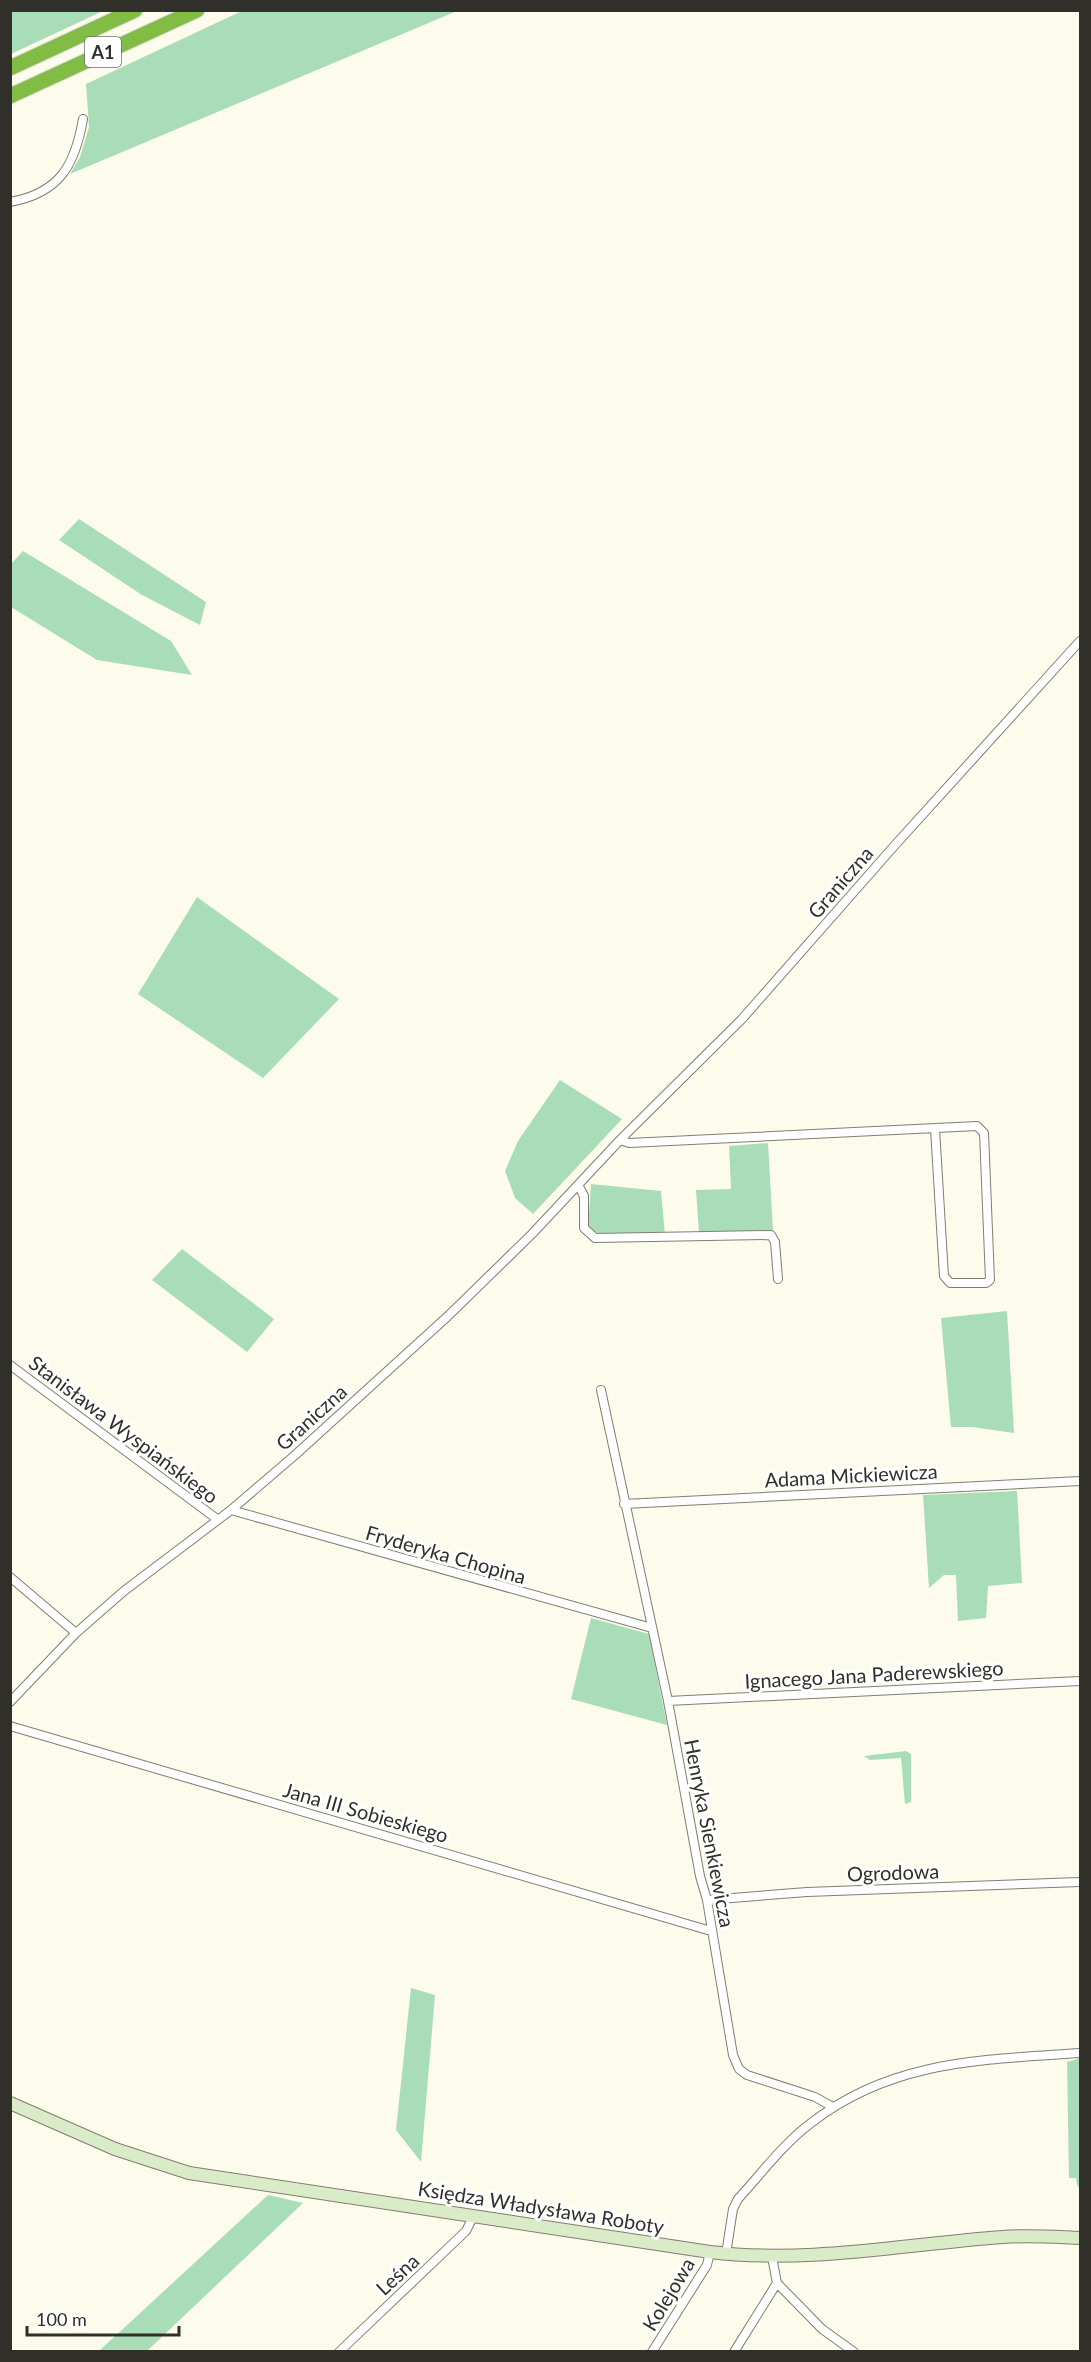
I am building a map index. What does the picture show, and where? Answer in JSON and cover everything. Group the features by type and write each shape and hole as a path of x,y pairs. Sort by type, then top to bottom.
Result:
{"highway":[{"name":"A1","path":"10,68 135,10"},
{"name":"A1","path":"10,96 197,10"}],"main road":[{"name":"Księdza Władysława Roboty","path":"10,2103 114,2149 189,2173 710,2252 772,2257 1005,2237 1080,2238"}],"street":[{"path":"10,202 40,193 58,181 74,155 83,119"},
{"name":"Graniczna","path":"10,1702 76,1633 124,1591 231,1510 448,1316 742,1019 1080,641"},
{"path":"620,1140 629,1143 977,1126 984,1133 990,1280 986,1283 950,1283 944,1276 935,1129"},
{"path":"579,1185 584,1196 584,1228 595,1239 771,1235 775,1242 778,1279"},
{"name":"Stanisława Wyspiańskiego","path":"10,1365 217,1519"},
{"name":"Henryka Sienkiewicza","path":"601,1390 668,1701 700,1876 707,1900 733,2055 740,2069 753,2078 815,2097 833,2107"},
{"name":"Adama Mickiewicza","path":"624,1504 1080,1481"},
{"name":"Fryderyka Chopina","path":"231,1510 652,1628"},
{"path":"10,1577 76,1633"},
{"name":"Ignacego Jana Paderewskiego","path":"668,1701 1080,1681"},
{"name":"Jana III Sobieskiego","path":"10,1726 711,1931"},
{"name":"Ogrodowa","path":"707,1900 807,1892 1080,1882"},
{"path":"726,2254 733,2209 738,2199 794,2138 833,2107 886,2080 962,2061 1080,2053"},
{"name":"Leśna","path":"339,2352 466,2231 473,2217"},
{"name":"Kolejowa","path":"652,2352 707,2265 710,2252"},
{"path":"772,2257 777,2283 822,2329 854,2352"},
{"path":"734,2352 777,2283"}],"green space":[{"path":"11,10 103,10 103,11 11,54"},
{"path":"244,10 457,11 70,174 80,157 89,127 86,84"},
{"path":"79,519 206,602 200,625 142,595 59,540"},
{"path":"23,551 171,641 192,675 97,660 11,607 11,564"},
{"path":"197,897 339,999 263,1078 138,994"},
{"path":"560,1080 622,1119 533,1214 515,1198 505,1171 518,1141"},
{"path":"768,1143 773,1231 699,1233 696,1190 731,1189 729,1146"},
{"path":"591,1184 661,1191 665,1235 615,1236 605,1235 588,1228"},
{"path":"182,1249 274,1319 247,1352 152,1280"},
{"path":"1007,1311 1014,1433 972,1427 951,1427 941,1318"},
{"path":"1017,1491 1022,1583 988,1586 986,1618 958,1621 956,1575 944,1575 929,1588 923,1495"},
{"path":"591,1618 649,1634 667,1725 571,1699"},
{"path":"906,1751 911,1754 911,1802 905,1804 901,1758 870,1760 864,1756"},
{"path":"411,1988 435,1995 421,2162 396,2130"},
{"path":"1080,2058 1080,2189 1076,2178 1069,2178 1067,2062"},
{"path":"268,2195 303,2203 147,2351 99,2351"}]}
